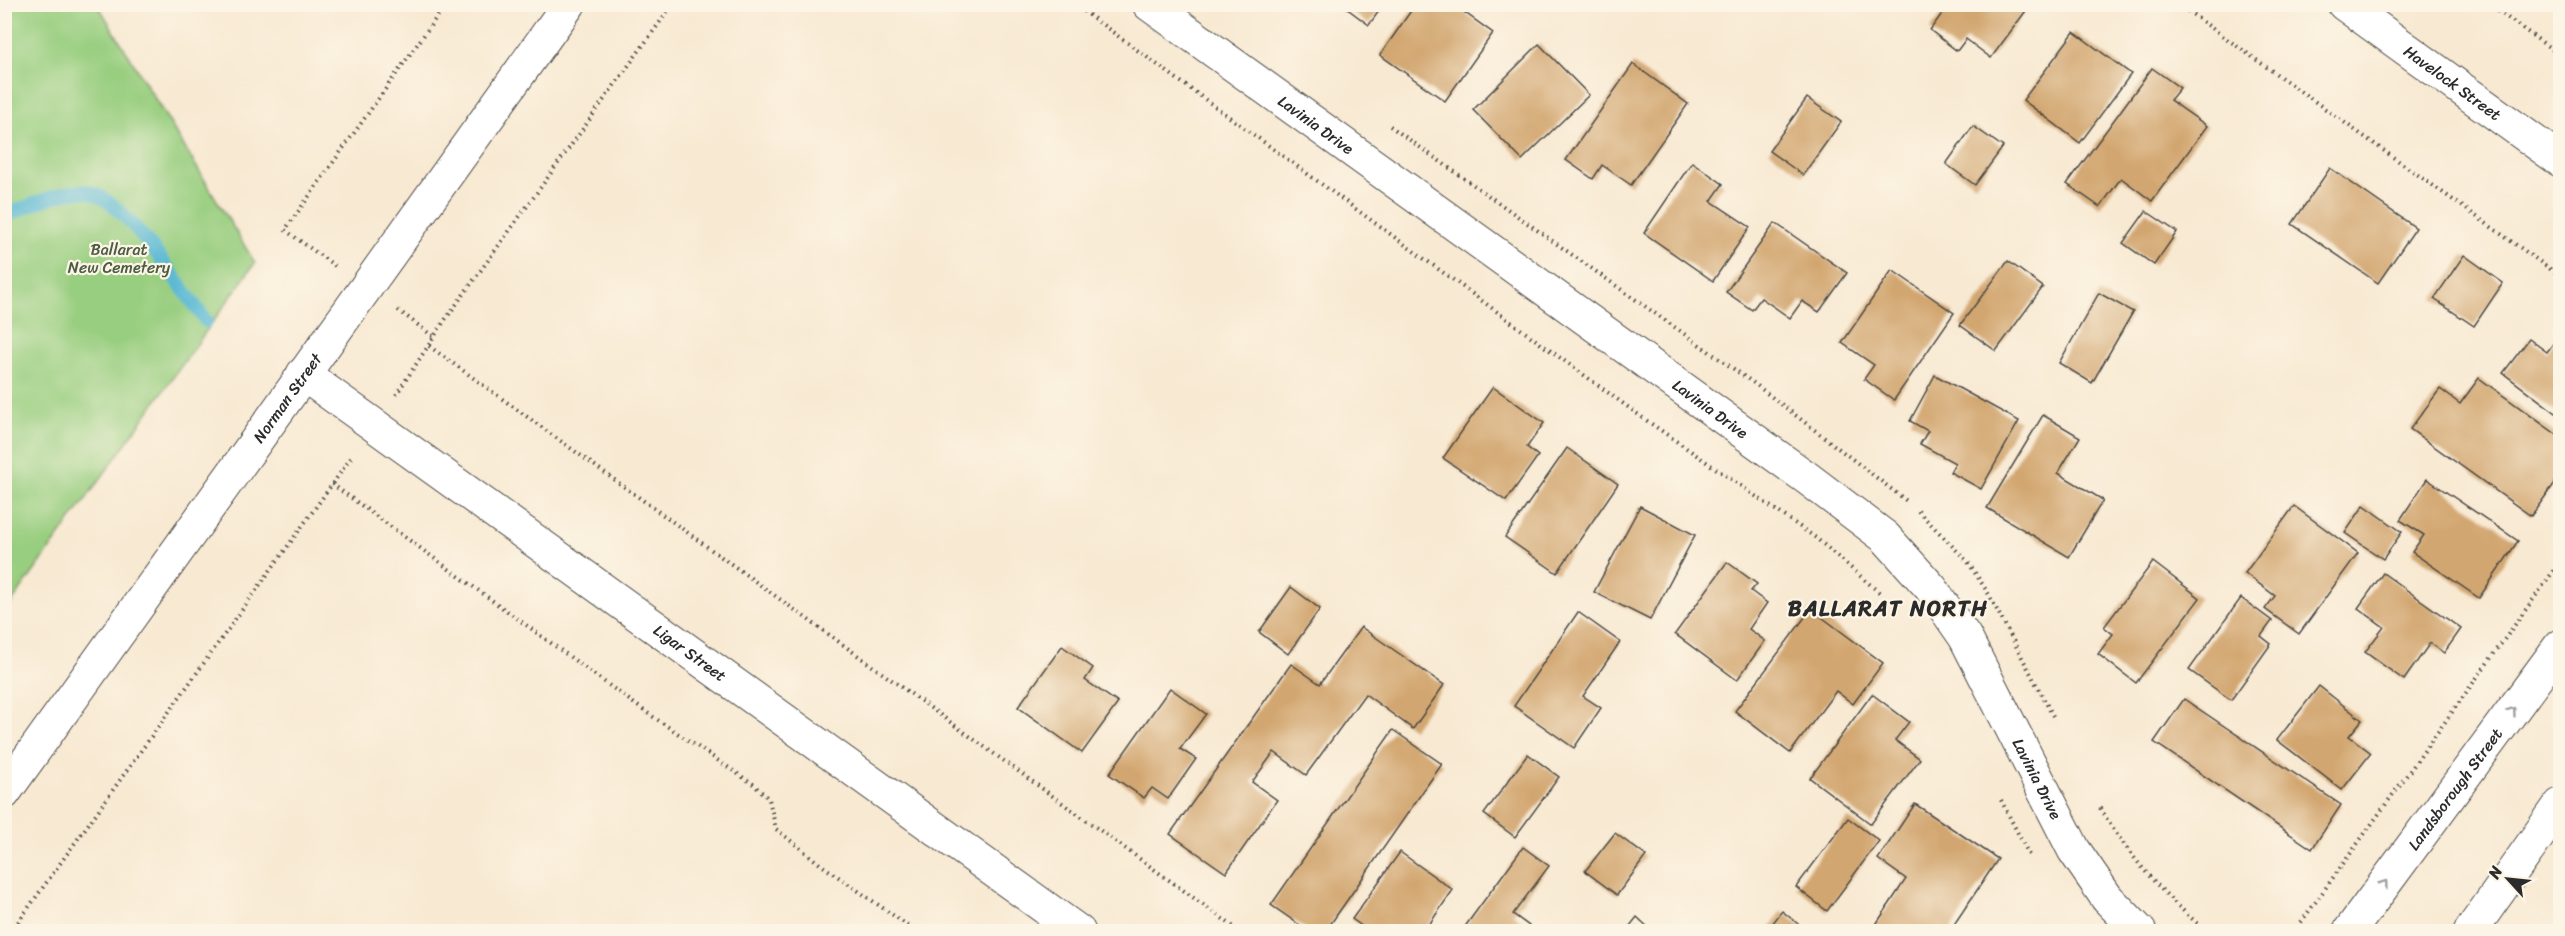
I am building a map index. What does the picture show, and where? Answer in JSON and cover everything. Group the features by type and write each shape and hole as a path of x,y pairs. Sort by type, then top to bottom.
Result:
{"street":[{"name":"Norman Street","path":"4,793 570,4"},
{"name":"Lavinia Drive","path":"1149,4 1807,478 1885,537 1931,588 1965,637 2074,850 2107,898 2140,932"},
{"name":"Havelock Street","path":"2344,4 2560,160"},
{"name":"Ligar Street","path":"303,374 1079,932"},
{"name":"Landsborough Street","path":"2350,931 2560,646"},
{"path":"2470,932 2560,805"}],"path":[{"path":"434,337 285,230 446,4"},
{"path":"11,932 673,4"},
{"path":"1074,4 1644,418 1816,538 1882,595"},
{"path":"2178,4 2560,276"},
{"path":"2488,4 2560,55"},
{"path":"429,346 1241,932"},
{"path":"332,484 643,710 753,784 769,799 776,829 820,864 916,932"},
{"path":"2294,932 2560,562"},
{"path":"1997,791 2033,861"}],"green space":[{"name":"Ballarat New Cemetery","path":"5,4 98,5 255,263 5,612"}],"building":[{"path":"1341,4 1384,4 1369,25"},
{"path":"1949,4 2031,4 1991,58 1966,39 1957,51 1930,30"},
{"path":"1415,5 1454,5 1493,33 1445,101 1380,55"},
{"path":"2074,32 2131,74 2080,143 2023,100"},
{"path":"1539,44 1589,95 1522,160 1473,110"},
{"path":"1633,64 1688,104 1631,185 1602,165 1593,179 1566,160"},
{"path":"2152,68 2180,88 2170,100 2207,126 2152,201 2121,178 2100,207 2067,184"},
{"path":"1807,98 1841,122 1803,175 1769,151"},
{"path":"1973,126 2003,147 1975,185 1946,164"},
{"path":"1692,162 1723,184 1711,201 1750,227 1713,281 1644,233"},
{"path":"2330,168 2416,228 2378,283 2292,224"},
{"path":"2146,211 2177,232 2154,265 2123,243"},
{"path":"1775,223 1847,273 1819,312 1802,301 1790,318 1761,298 1752,310 1726,292"},
{"path":"2464,255 2503,283 2474,326 2434,299"},
{"path":"2008,261 2043,287 1996,351 1960,325"},
{"path":"1892,270 1954,313 1894,400 1864,379 1874,365 1842,343"},
{"path":"2099,293 2133,312 2092,383 2059,363"},
{"path":"2560,334 2560,416 2503,373 2529,339 2547,352"},
{"path":"1935,375 2019,421 1981,489 1950,472 1955,463 1920,444 1928,431 1910,421"},
{"path":"2479,378 2560,437 2560,476 2531,516 2410,429 2440,389 2460,404"},
{"path":"1493,387 1544,423 1527,447 1538,456 1506,501 1443,458"},
{"path":"2043,415 2080,437 2058,473 2103,500 2069,557 1987,508"},
{"path":"1567,448 1618,484 1557,573 1505,537"},
{"path":"2427,479 2518,541 2479,598 2412,552 2424,535 2400,520"},
{"path":"2364,505 2402,532 2383,559 2345,533"},
{"path":"1640,506 1695,535 1650,620 1594,592"},
{"path":"2294,506 2358,553 2299,634 2265,609 2275,596 2245,573"},
{"path":"1727,562 1757,584 1751,591 1767,603 1749,629 1765,641 1737,680 1675,634"},
{"path":"2153,562 2200,598 2136,683 2098,654 2113,634 2104,627"},
{"path":"2383,573 2461,629 2444,653 2430,643 2404,680 2365,652 2384,627 2358,608"},
{"path":"1291,587 1320,609 1288,654 1259,632"},
{"path":"2241,598 2272,621 2261,636 2271,644 2231,700 2189,670"},
{"path":"1811,609 1883,663 1853,704 1836,691 1790,753 1735,711"},
{"path":"1578,612 1620,642 1583,696 1601,708 1574,748 1514,706"},
{"path":"1361,627 1444,685 1413,729 1365,694 1306,775 1274,752 1252,782 1277,800 1226,873 1170,834 1291,664 1320,684"},
{"path":"1062,646 1093,668 1085,680 1118,703 1082,753 1018,707"},
{"path":"2319,686 2362,720 2349,736 2371,753 2342,790 2277,740"},
{"path":"1170,688 1206,714 1180,749 1196,759 1168,799 1152,788 1144,798 1109,774"},
{"path":"1872,694 1909,722 1895,740 1920,759 1871,824 1810,778"},
{"path":"2184,699 2341,805 2312,849 2154,742"},
{"path":"1393,730 1442,764 1325,932 1310,932 1271,905"},
{"path":"1528,754 1559,777 1515,837 1484,814"},
{"path":"1915,804 1998,859 1949,932 1876,932 1873,929 1906,879 1878,859"},
{"path":"1848,818 1879,841 1827,911 1796,887"},
{"path":"1615,833 1646,856 1617,895 1585,871"},
{"path":"1523,847 1549,866 1513,914 1537,932 1461,932"},
{"path":"1400,852 1453,890 1424,932 1370,932 1352,919"},
{"path":"1782,911 1808,932 1766,932"},
{"path":"1637,917 1653,932 1625,932"}],"waterway":[{"path":"4,216 57,195 79,191 89,192 103,198 136,228 206,321"}],"district":[{"name":"BALLARAT NORTH","path":"1888,608"}]}
